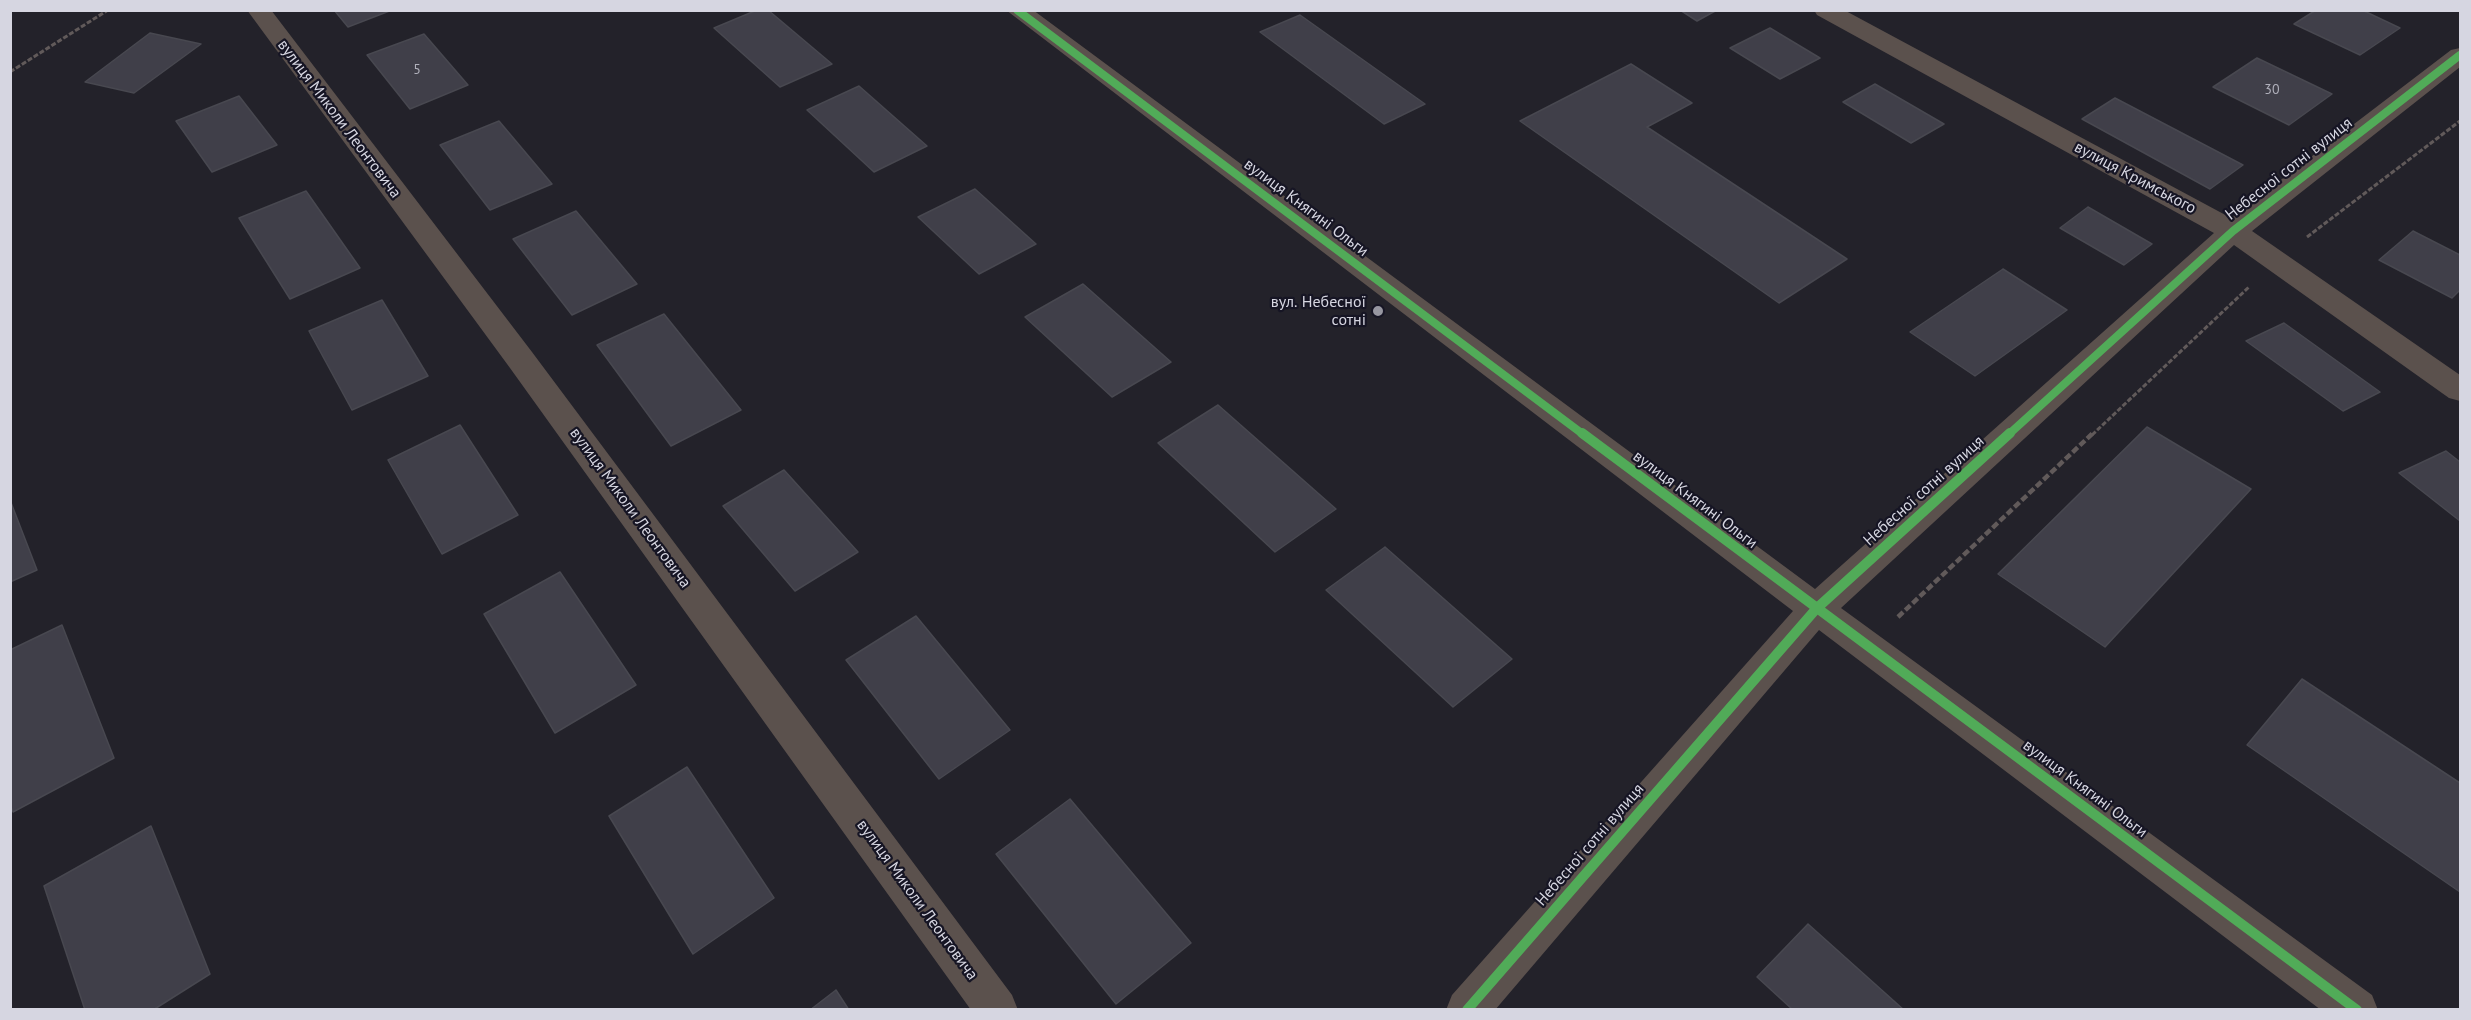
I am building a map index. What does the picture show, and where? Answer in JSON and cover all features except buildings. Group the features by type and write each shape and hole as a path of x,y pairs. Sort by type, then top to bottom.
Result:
{"street":[{"name":"вулиця Миколи Леонтовича","path":"258,10 521,360 997,1010"},
{"name":"вулиця Княгині Ольги","path":"1017,10 1816,609 2357,1010"},
{"name":"вулиця Кримського","path":"1825,10 2233,231 2460,390"},
{"name":"Небесної сотні вулиця","path":"1467,1010 1816,609 2233,231 2460,55"}],"path":[{"path":"10,72 108,10"},
{"path":"1866,646 2276,261 2460,121"}],"cycle path":[{"path":"1017,10 1779,581 2357,1010"},
{"path":"1467,1010 1816,609 2233,231 2460,55"}],"place":[{"name":"вул. Небесної сотні","path":"1378,311"}]}
